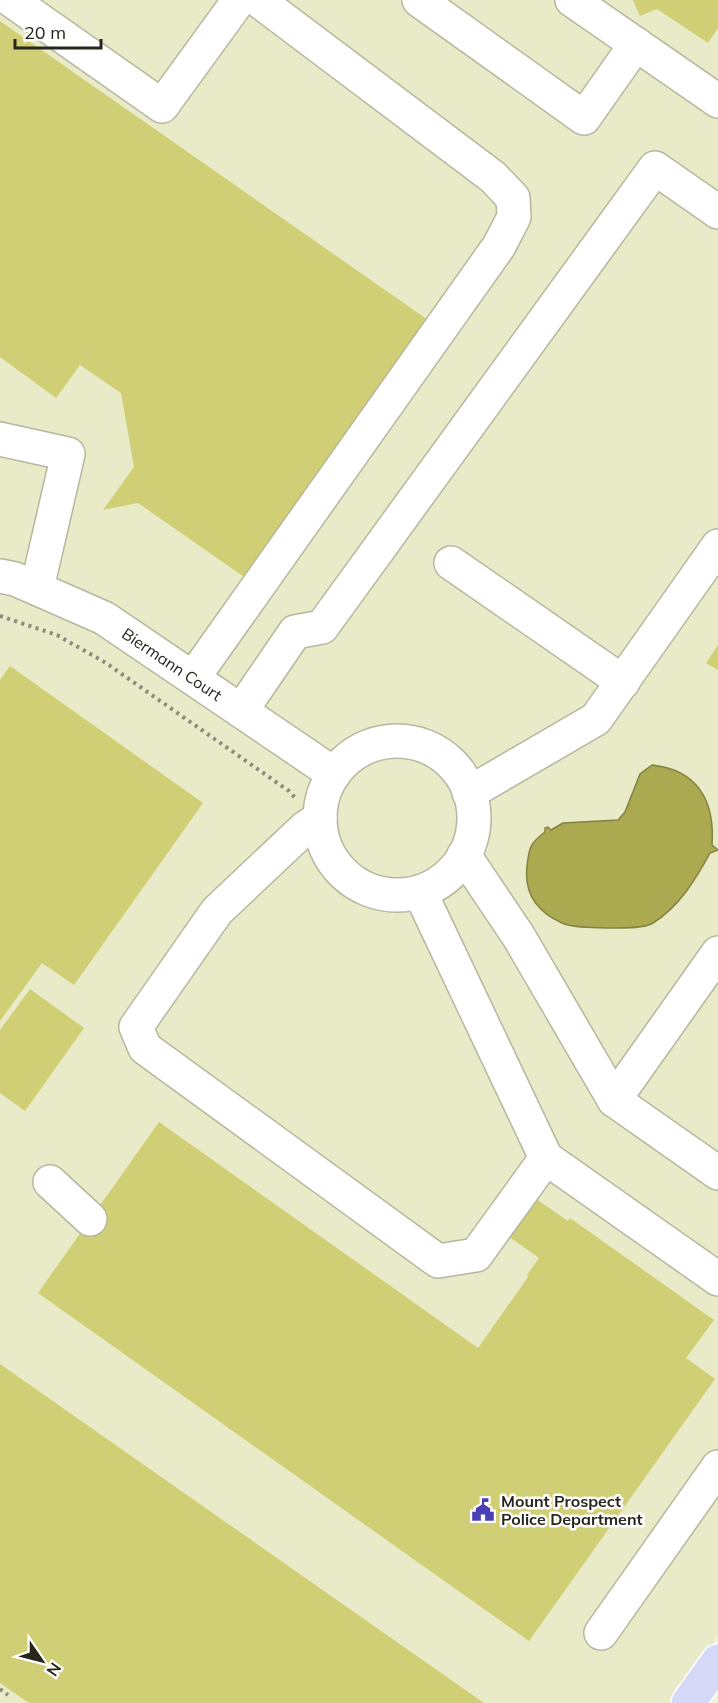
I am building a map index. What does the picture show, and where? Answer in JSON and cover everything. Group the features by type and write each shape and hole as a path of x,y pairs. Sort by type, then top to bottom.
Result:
{"main road":[{"path":"688,1703 718,1661"}],"street":[{"path":"11,0 162,106 240,0"},
{"path":"193,678 499,246 514,217 513,198 493,177 258,0"},
{"path":"418,0 584,118 636,44"},
{"path":"572,0 718,101"},
{"path":"241,711 295,632 322,627 655,168 718,212"},
{"path":"0,439 68,454 37,588"},
{"path":"470,793 596,719 718,546"},
{"path":"452,563 623,682"},
{"name":"Biermann Court","path":"0,576 15,579 104,618 334,774"},
{"path":"312,823 334,863 352,881 373,892 397,896 420,892 446,877 465,855 472,835 474,814 470,793 458,771 441,754 419,744 395,741 372,746 351,757 334,774 312,823 217,911 136,1027 145,1048 438,1261 476,1255 546,1158"},
{"path":"465,855 519,937 614,1100 718,1173"},
{"path":"420,892 546,1158 718,1279"},
{"path":"614,1100 718,953"},
{"path":"50,1182 90,1219"},
{"path":"601,1633 718,1467"}],"path":[{"path":"0,616 57,635 106,663 289,791 312,823"},
{"path":"0,1689 9,1695"}],"shaded area":[{"path":"0,0 718,0 718,1636 670,1703 0,1703"},
{"path":"652,765 681,773 700,790 710,815 712,845 718,850 710,853 679,901 649,925 627,928 580,927 562,923 553,918 539,907 530,893 527,876 528,860 533,843 548,827 551,830 563,823 618,820 625,812 640,774"}],"building":[{"path":"633,0 718,0 718,28 708,43 657,9 640,16"},
{"path":"0,21 428,320 247,579 138,503 103,510 134,467 121,393 80,365 56,398 0,357"},
{"path":"718,645 718,670 706,663"},
{"path":"10,666 203,803 74,985 42,963 0,1021 0,680"},
{"path":"30,989 84,1028 25,1111 0,1093 0,1030"},
{"name":"Mount Prospect Police Department","path":"159,1122 478,1348 539,1258 505,1234 532,1196 568,1221 570,1218 714,1320 686,1358 715,1379 529,1641 38,1293"},
{"path":"0,1364 484,1703 29,1703 0,1683"}],"place":[{"name":"Mount Prospect Police Department","path":"483,1510"}]}
